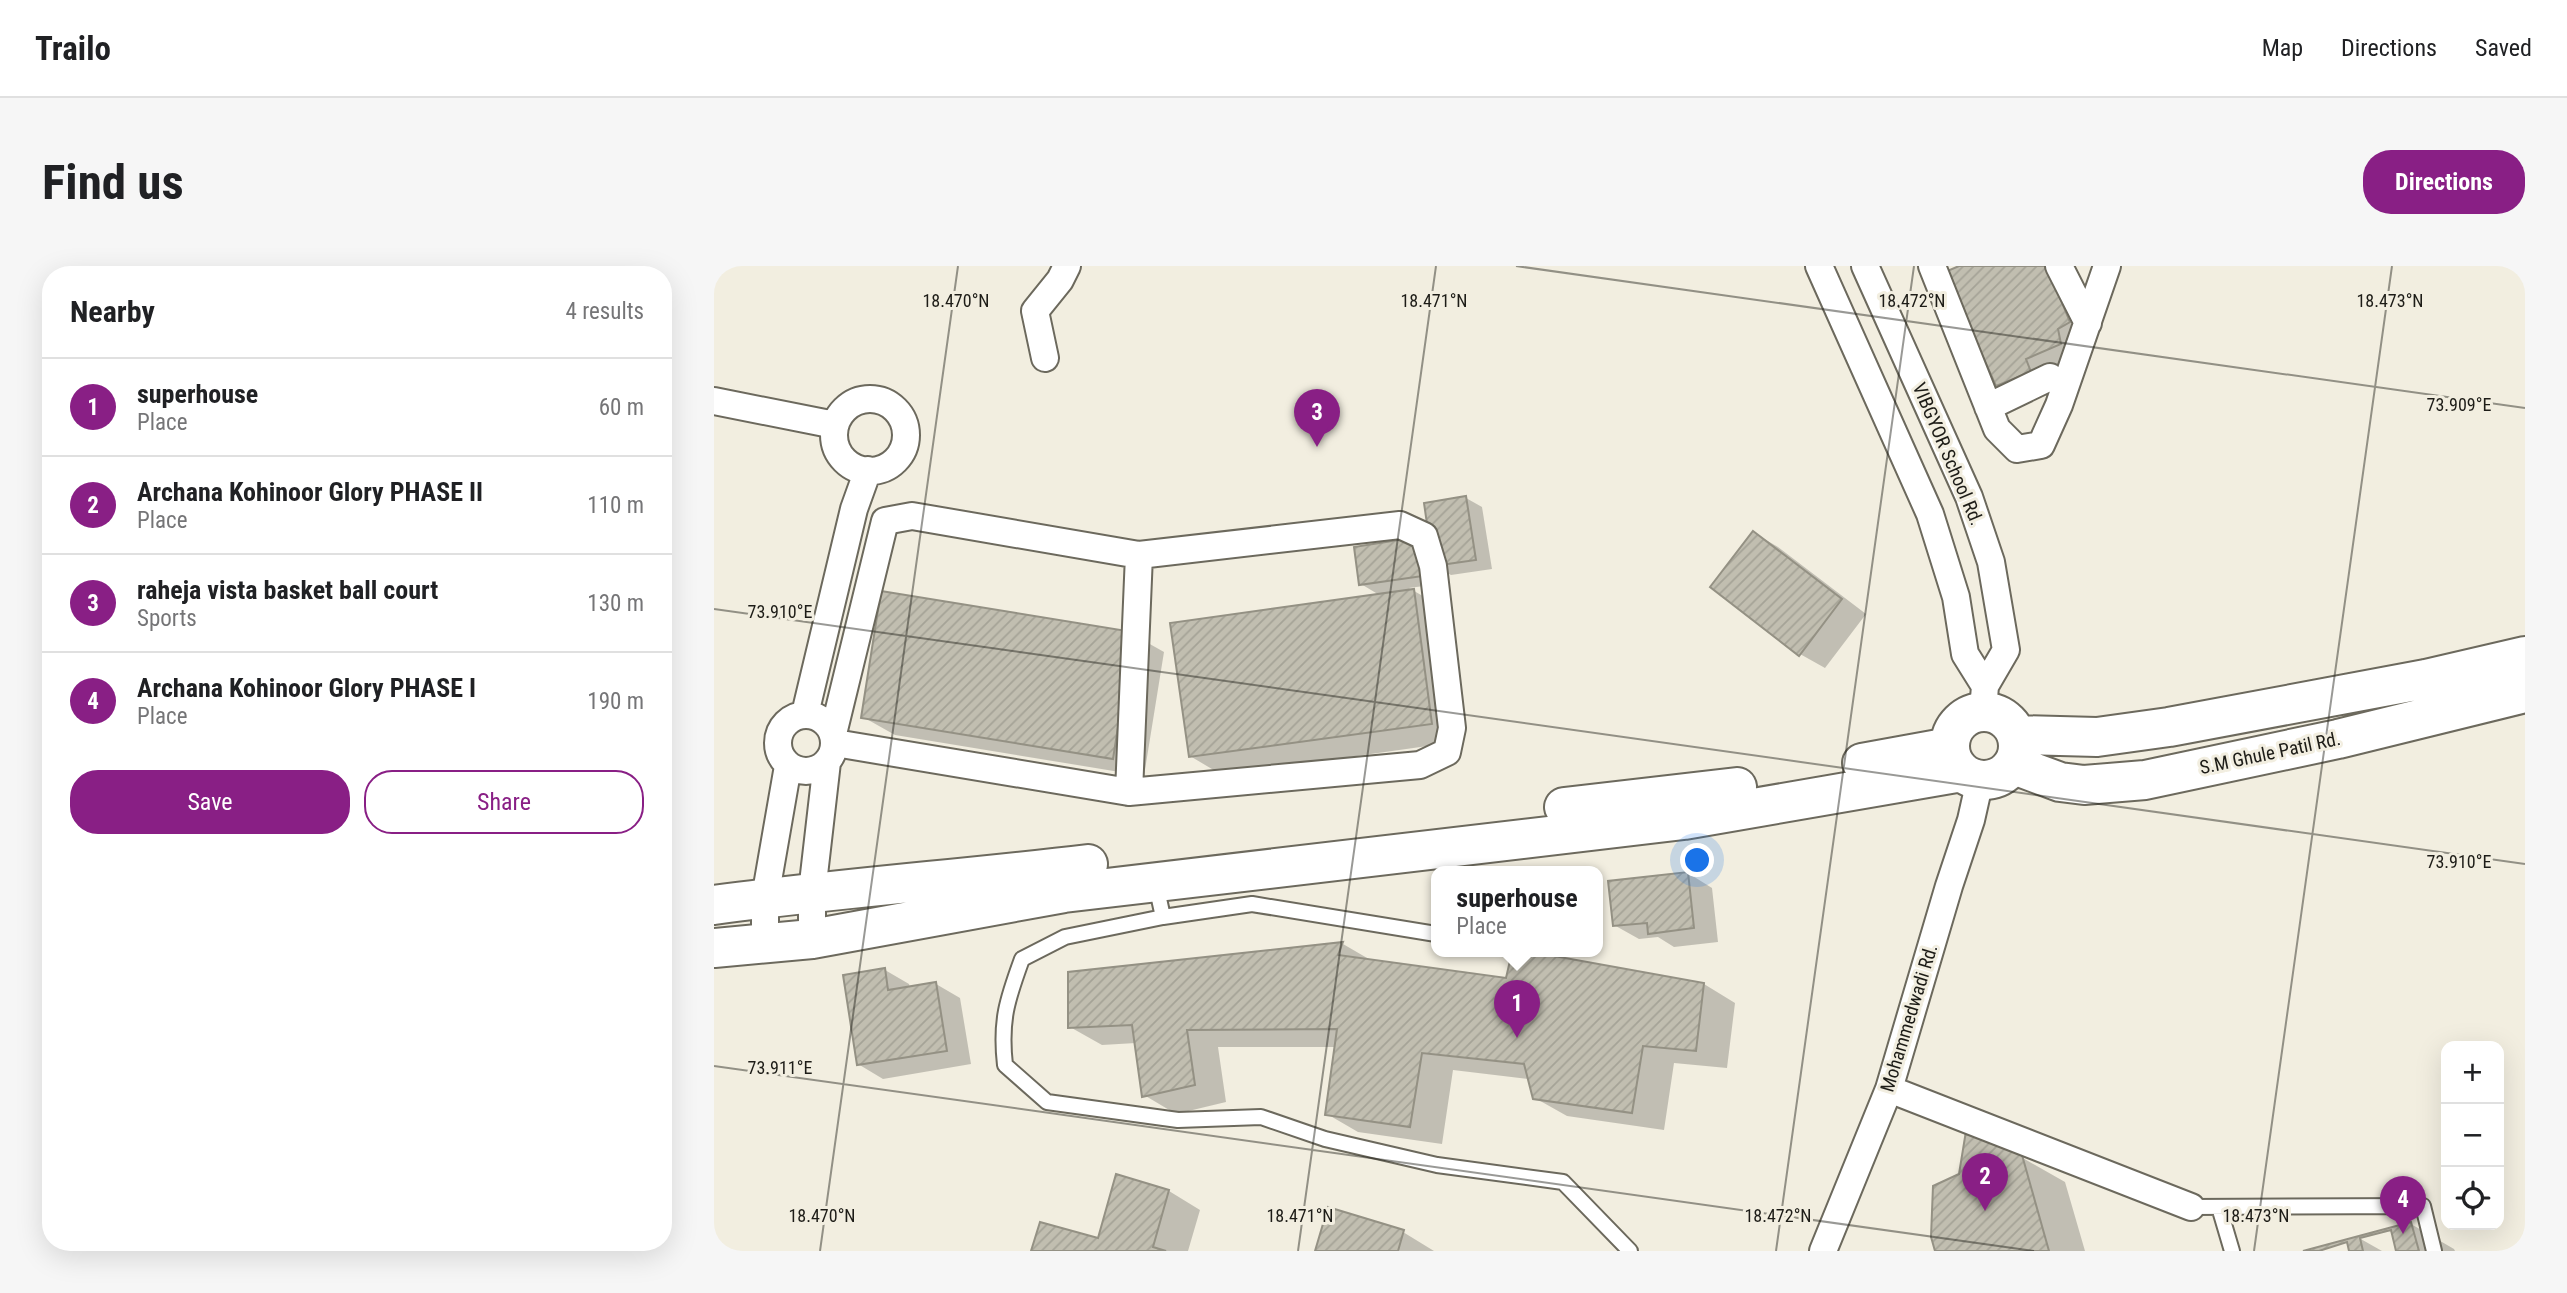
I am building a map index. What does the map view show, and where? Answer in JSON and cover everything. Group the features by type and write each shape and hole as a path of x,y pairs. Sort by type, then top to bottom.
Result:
{"street":[{"path":"1045,358 1035,311 1060,280 1067,266"},
{"path":"1819,266 1930,514 1956,597 1965,654 1984,699 2010,722 1985,760"},
{"name":"VIBGYOR School Rd.","path":"1865,266 1969,497 1990,562 2006,650 1984,699"},
{"path":"1932,266 1997,429 2017,449 2041,445 2059,405 2107,266"},
{"path":"2059,266 2088,323"},
{"path":"1988,407 2050,377"},
{"path":"873,399 885,402 895,409 906,431 905,443 892,463 868,471 858,469 841,456 836,446 835,425 850,405 873,399"},
{"path":"714,401 835,425"},
{"path":"805,714 851,521 868,471"},
{"path":"812,939 812,892 832,746 885,521 912,516 1139,555 1400,525 1424,536 1433,566 1452,728 1447,752 1420,765 1129,792 832,746"},
{"path":"1129,792 1139,555"},
{"path":"714,905 812,892 1002,889 1159,899 1684,820 2097,737 2169,727 2426,679 2525,656"},
{"name":"S.M Ghule Patil Rd.","path":"1985,760 2060,782 2084,785 2145,780 2338,739 2525,693"},
{"path":"805,714 823,719 832,746 815,771 806,772 788,766 782,758 778,739 787,722 805,714"},
{"path":"714,948 812,939 1002,889 1741,786 1985,760"},
{"name":"Mohammedwadi Rd.","path":"1823,1251 1889,1089 1971,820 1985,760"},
{"path":"765,943 765,898 788,766"},
{"path":"1889,1089 2191,1207"}],"lane":[{"path":"1431,933 1252,904 1159,899 1065,937 1022,959 1008,997 1001,1034 1005,1065 1047,1102 1178,1120 1261,1117 1325,1139 1437,1165 1563,1182 1630,1251"},
{"path":"2191,1207 2423,1206 2434,1251"},
{"path":"2219,1207 2232,1251"}],"building":[{"path":"1959,266 2047,266 2070,322 2058,329 2061,344 2026,359 2031,372 1996,386 1945,272"},
{"path":"1466,496 1476,560 1433,566 1424,503"},
{"path":"1753,531 1842,599 1799,656 1710,587"},
{"path":"1424,536 1430,575 1359,585 1354,547"},
{"path":"1414,589 1432,724 1189,757 1170,623"},
{"path":"881,591 1133,632 1113,759 861,718"},
{"path":"1688,872 1694,928 1648,934 1647,923 1613,926 1608,881"},
{"path":"1343,942 1338,955 1506,978 1511,957 1560,957 1704,983 1696,1051 1643,1046 1632,1113 1533,1099 1524,1064 1422,1053 1410,1127 1325,1115 1337,1029 1187,1030 1195,1085 1142,1097 1132,1025 1068,1028 1068,972"},
{"path":"885,968 888,990 936,982 947,1051 857,1065 843,975"},
{"path":"1966,1131 2022,1155 2049,1251 1935,1251 1931,1237 1933,1186 1959,1174"},
{"path":"1116,1174 1169,1190 1153,1247 1166,1251 1031,1251 1040,1222 1098,1238"},
{"path":"1328,1207 1404,1230 1398,1251 1315,1251"},
{"path":"2411,1222 2419,1251 2396,1251 2391,1230 2360,1238 2363,1251 2349,1251 2347,1242 2319,1251 2303,1251"}],"place":[{"name":"raheja vista basket ball court","path":"1317,447"},
{"name":"superhouse","path":"1517,1038"},
{"name":"Archana Kohinoor Glory PHASE II","path":"1985,1211"},
{"name":"Archana Kohinoor Glory PHASE I","path":"2403,1234"}]}
